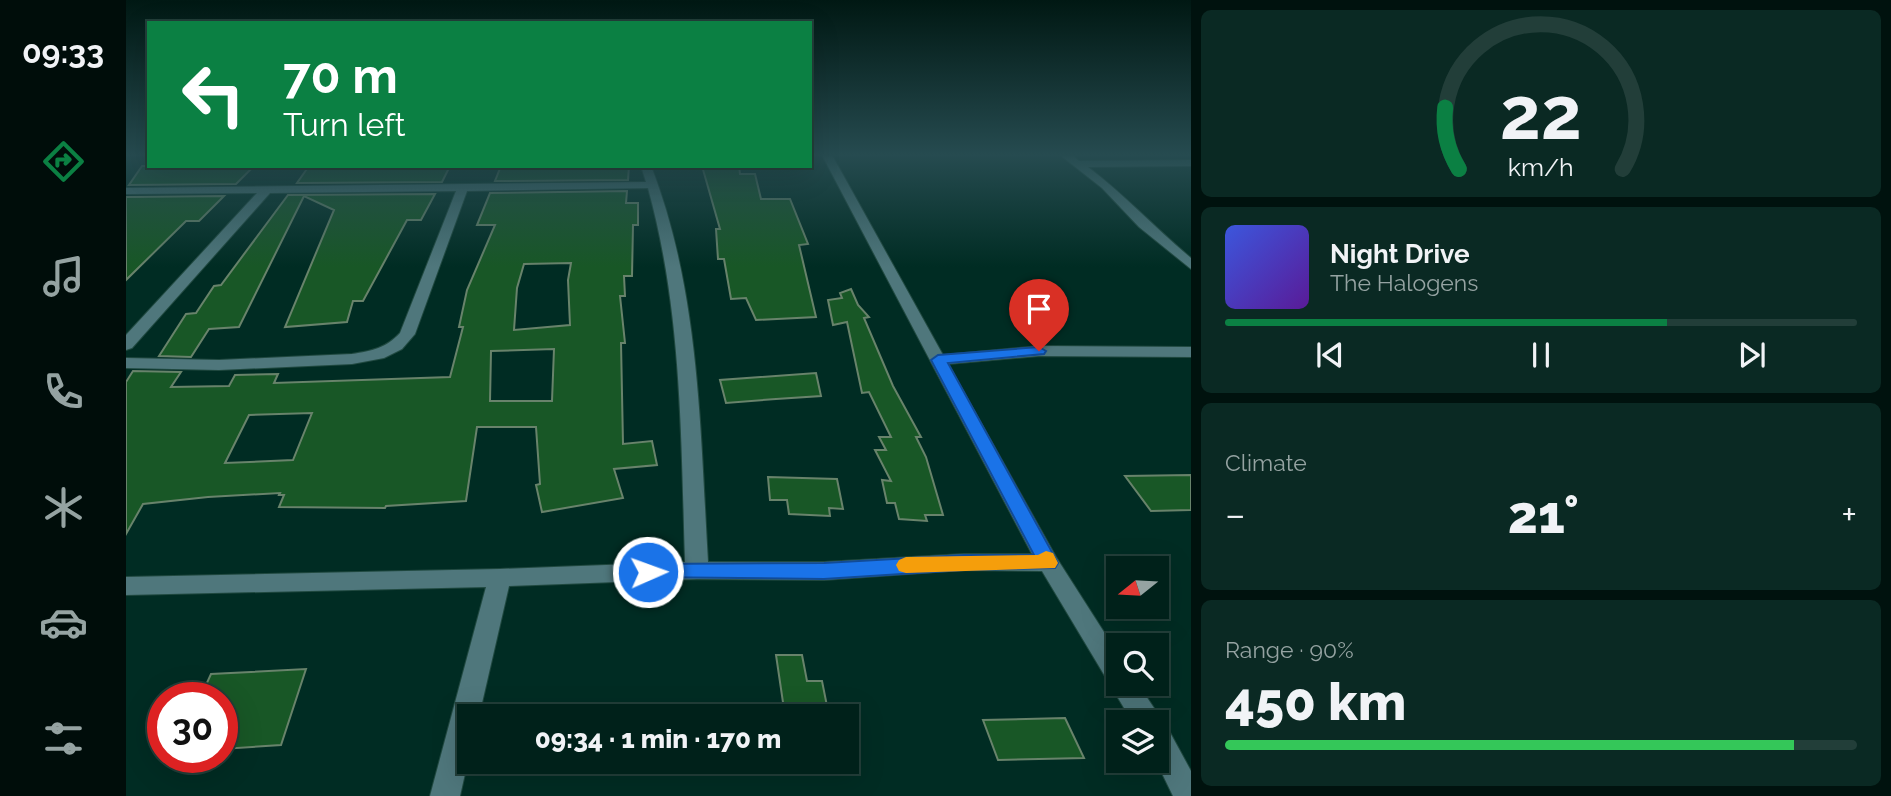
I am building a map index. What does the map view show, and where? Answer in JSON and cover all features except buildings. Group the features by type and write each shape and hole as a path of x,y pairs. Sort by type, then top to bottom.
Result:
{"street":[{"path":"126,345 264,192"},
{"path":"126,363 219,365 352,359 378,355 396,346 407,334 461,192"},
{"path":"655,192 678,284 697,570"},
{"path":"847,192 1048,563 1106,656"},
{"path":"1113,192 1143,224 1191,265"},
{"path":"1176,252 1191,251"},
{"path":"938,360 1039,351 1191,352"},
{"path":"126,586 500,578 697,570 824,571 964,562 1048,563"},
{"path":"445,796 500,578"},
{"path":"1169,758 1189,796"}],"slow traffic":[{"path":"906,565 964,562 1048,563 1046,559"}],"route":[{"path":"648,572 824,571 964,562 1048,563 1001,471 938,360 1039,351"}]}
